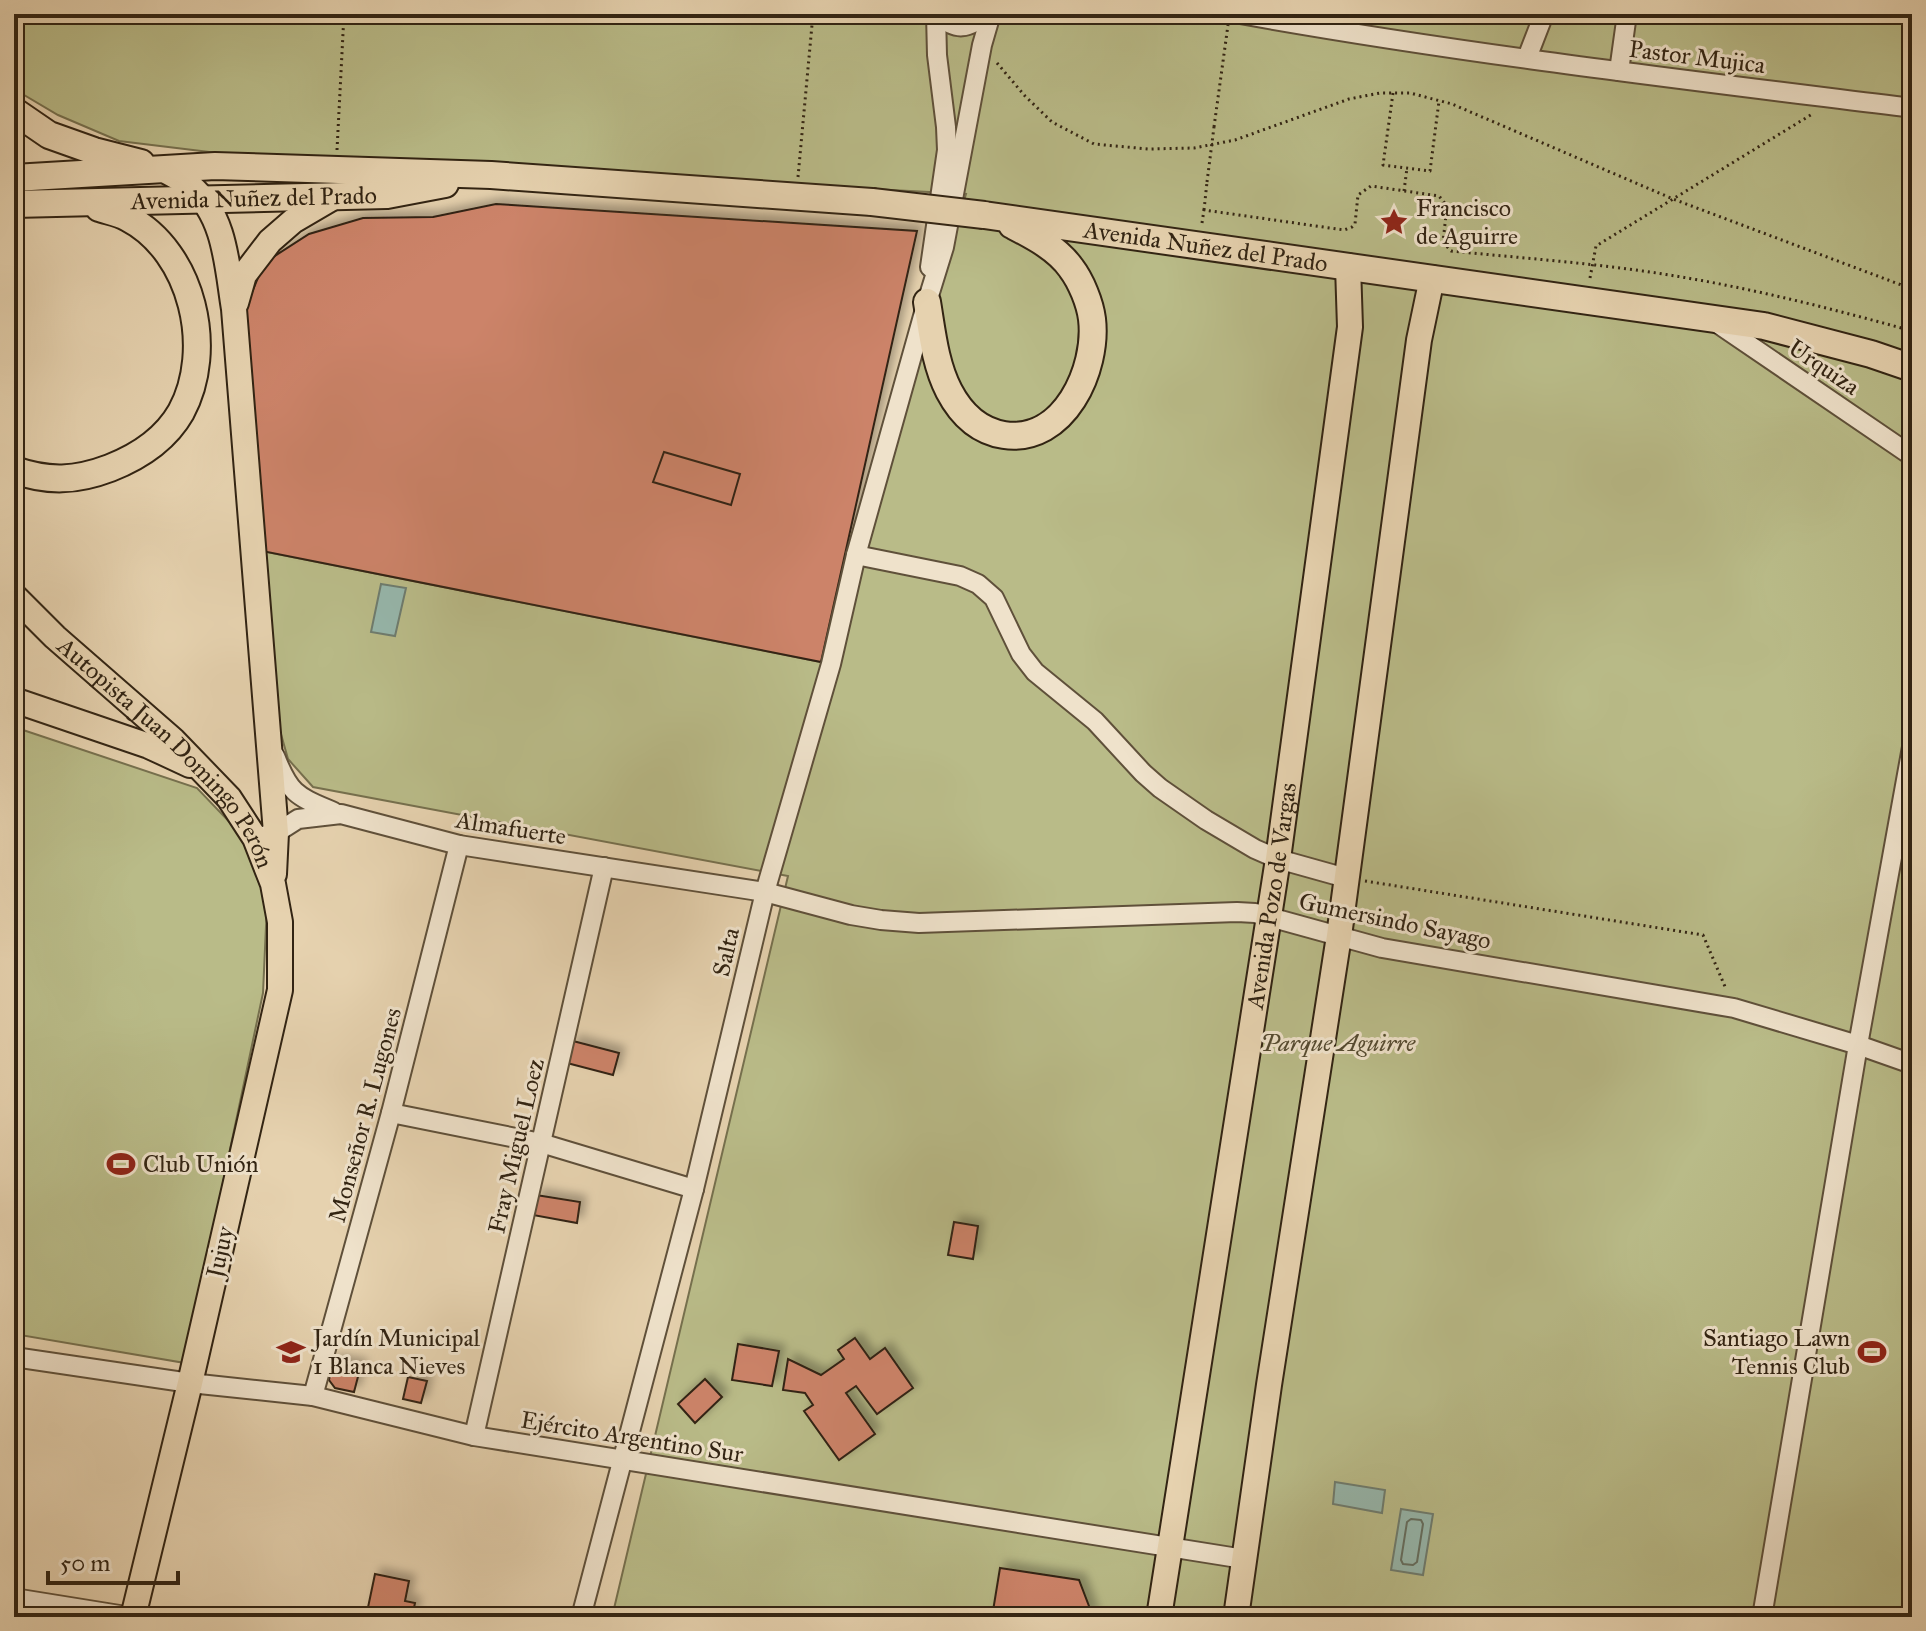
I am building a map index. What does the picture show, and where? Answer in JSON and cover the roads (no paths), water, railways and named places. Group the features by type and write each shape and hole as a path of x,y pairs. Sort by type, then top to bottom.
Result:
{"highway":[{"path":"14,111 49,135 94,151 163,169"},
{"name":"Avenida Nuñez del Prado","path":"14,178 215,166 491,175 872,202 1708,317 1764,326 1912,368"},
{"name":"Avenida Nuñez del Prado","path":"14,204 387,195 491,175"},
{"path":"14,470 57,480 92,475 151,447 182,411 196,370 197,333 191,299 179,269 155,237 128,217 80,203"},
{"path":"927,302 941,370 949,391 974,424 1010,436 1030,434 1048,426 1063,412 1075,396 1093,344 1088,303 1071,267 1057,253 1038,239 991,216"}],"main road":[{"path":"163,169 190,185 216,221 234,309 269,742 266,836"},
{"path":"234,309 244,275 270,241 293,221 334,197"},
{"name":"Avenida Pozo de Vargas","path":"1159,1617 1278,859 1350,327 1348,266"},
{"path":"1236,1617 1339,936 1419,340 1432,278"},
{"name":"Autopista Juan Domingo Perón","path":"14,596 55,637 173,740 266,836 273,884"},
{"path":"14,700 149,746 203,770"},
{"name":"Jujuy","path":"133,1617 280,990 280,922 273,884"}],"street":[{"path":"936,14 948,25 958,27 972,24 990,14"},
{"path":"927,302 947,150 936,14"},
{"path":"927,302 944,247 990,14"},
{"name":"Pastor Mujica","path":"1240,14 1330,22 1527,58 1912,108"},
{"path":"1527,58 1544,14"},
{"path":"1619,71 1627,14"},
{"name":"Salta","path":"581,1617 694,1189 765,892 831,664 856,555 927,302"},
{"name":"Urquiza","path":"1708,317 1912,456"},
{"path":"856,555 960,576 978,584 994,598 1021,654 1035,672 1087,714 1143,773 1180,803 1255,849 1278,859 1346,878"},
{"path":"269,742 283,778 300,798 341,814"},
{"path":"1762,1617 1858,1045 1912,747"},
{"name":"Almafuerte","path":"266,836 298,819 341,814 459,845 765,892"},
{"name":"Monseñor R. Lugones","path":"313,1396 391,1113 459,845"},
{"name":"Fray Miguel Loez","path":"474,1436 604,867"},
{"name":"Gumersindo Sayago","path":"765,892 851,915 919,923 1237,912 1268,917 1382,948 1734,1008 1912,1064"},
{"path":"391,1113 541,1143 694,1189"},
{"name":"Ejército Argentino Sur","path":"14,1357 190,1383 313,1396 474,1436 1244,1559"},
{"path":"14,1598 133,1617"}],"water":[{"path":"381,584 406,588 395,636 371,632"},
{"path":"1335,1482 1385,1490 1382,1513 1333,1504"},
{"path":"1401,1509 1433,1514 1423,1575 1391,1570"}],"place":[{"name":"Francisco de Aguirre","path":"1394,222"},
{"name":"Club Unión","path":"121,1164"},
{"name":"Jardín Municipal 1 Blanca Nieves","path":"291,1352"},
{"name":"Santiago Lawn Tennis Club","path":"1872,1352"}],"park label":[{"name":"Parque Aguirre","path":"1338,1043"}]}
